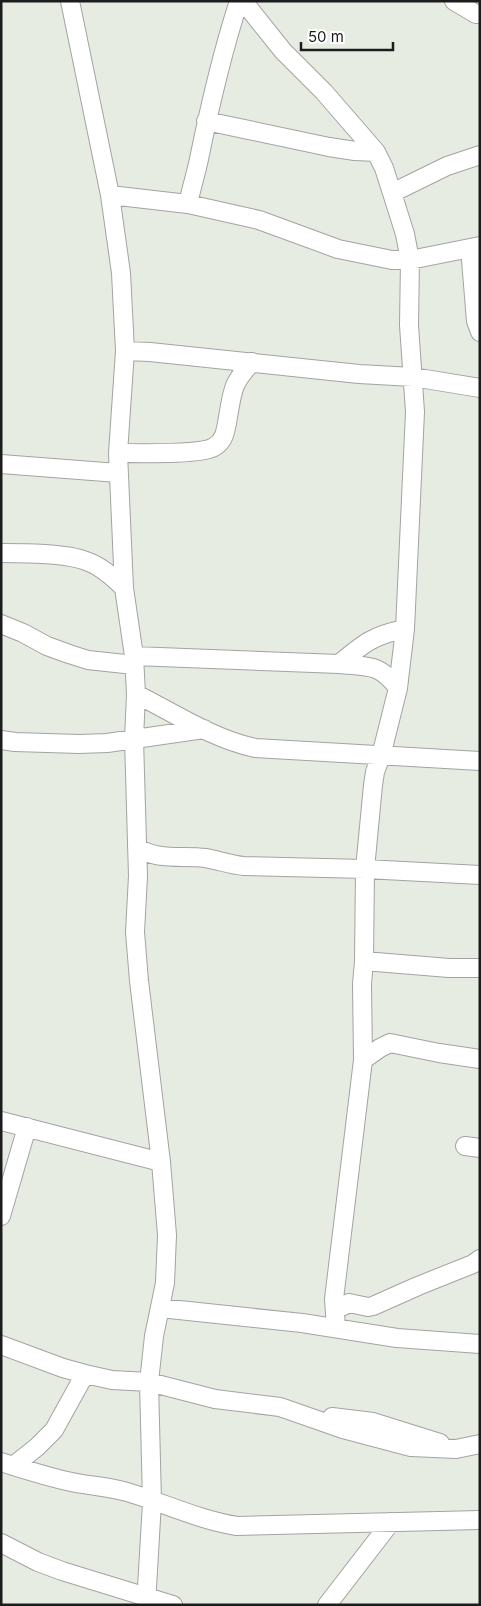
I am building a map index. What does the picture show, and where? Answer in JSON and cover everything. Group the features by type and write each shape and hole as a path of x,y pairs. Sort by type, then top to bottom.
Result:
{"street":[{"path":"70,1 110,194 121,273 125,351 118,473 124,588 134,660 136,694 134,739 138,882 135,932 166,1211 167,1257 165,1283 154,1336 149,1382 152,1502 147,1601"},
{"path":"188,204 206,121 228,37 241,1"},
{"path":"241,1 283,52 324,92 376,152 384,168 405,234 410,260 408,325 414,377 415,412 405,629 398,688 373,785 365,869 362,984 363,1060 335,1312"},
{"path":"454,1 476,14"},
{"path":"206,121 355,152 376,152"},
{"path":"392,193 447,166 480,155"},
{"path":"110,194 188,204 259,220 338,249 386,259 410,260 475,247 476,321 480,332"},
{"path":"125,351 359,374 414,377 480,388"},
{"path":"118,453 200,452 214,448 224,438 233,387 238,377 252,362"},
{"path":"1,464 118,473"},
{"path":"1,553 75,557 88,561 124,588"},
{"path":"1,624 48,646 88,660 339,664 382,670 398,688"},
{"path":"339,664 360,646 385,632 405,629"},
{"path":"136,694 204,729 241,745 255,748 480,761"},
{"path":"1,740 78,744 107,743 204,729"},
{"path":"137,847 144,852 158,856 207,858 226,864 244,866 365,869 480,875"},
{"path":"364,960 449,968 480,968"},
{"path":"363,1060 390,1043 480,1059"},
{"path":"1,1121 161,1162"},
{"path":"1,1216 27,1127"},
{"path":"160,1308 302,1324 335,1312 350,1303 368,1307 373,1306 480,1260"},
{"path":"302,1324 326,1309 397,1338 480,1344"},
{"path":"1,1345 63,1368 85,1374 112,1380 149,1382 215,1399 280,1407 350,1431 411,1447 456,1449 480,1444"},
{"path":"7,1464 37,1447 54,1430 85,1374"},
{"path":"7,1464 69,1482 127,1492 209,1520 237,1526 480,1520"},
{"path":"327,1605 391,1522"},
{"path":"1,1543 38,1562 62,1571 147,1601 173,1605"}]}
